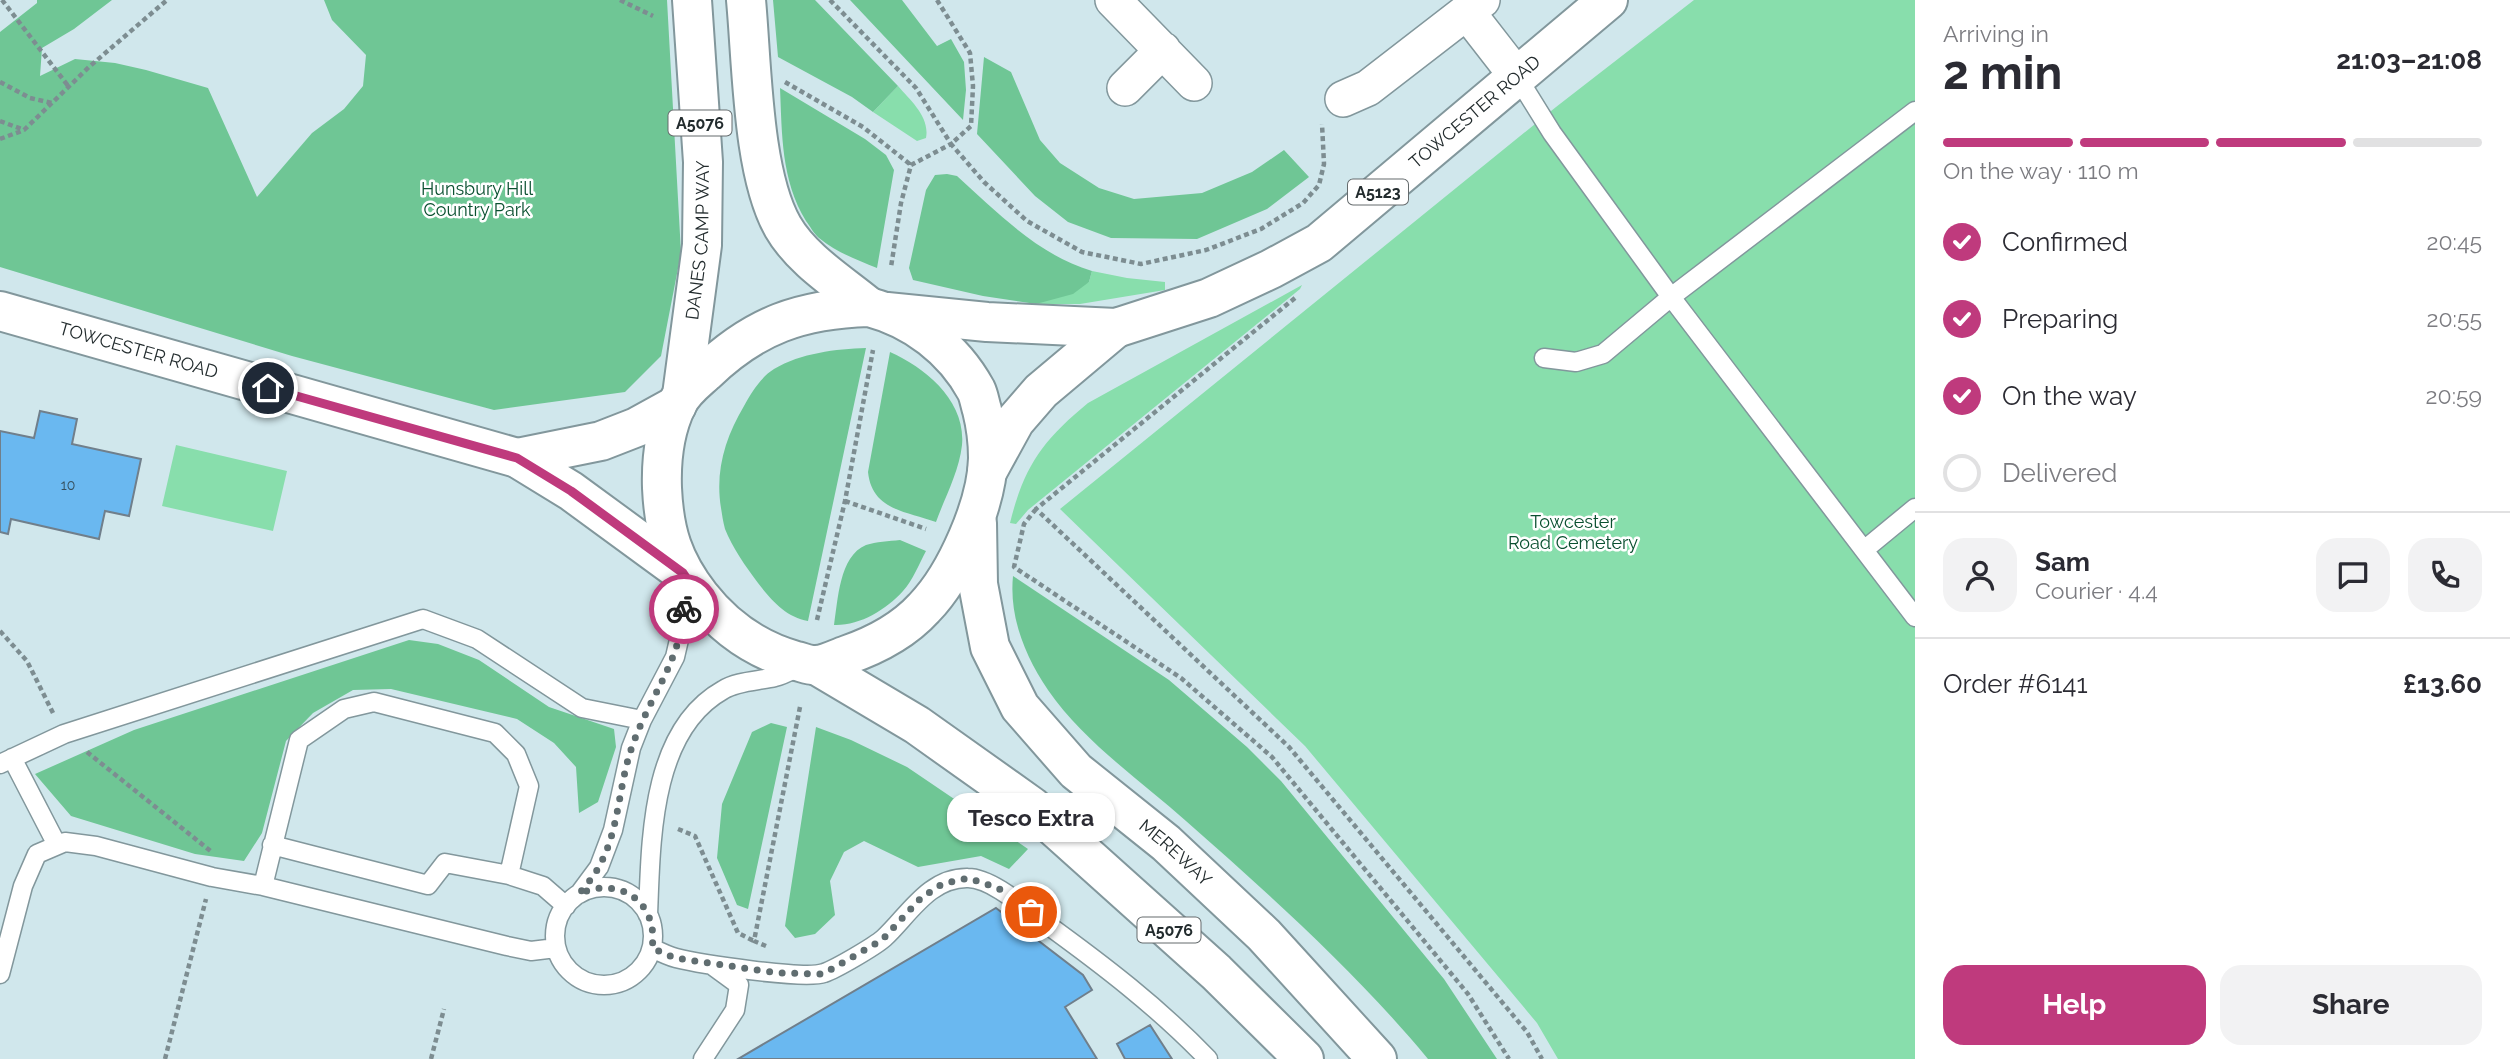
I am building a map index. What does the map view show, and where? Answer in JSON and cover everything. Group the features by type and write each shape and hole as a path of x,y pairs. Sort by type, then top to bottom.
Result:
{"main road":[{"name":"DANES CAMP WAY","path":"679,400 702,245 703,162 692,0"},
{"name":"A5076","path":"746,0 759,145 771,200 783,228 807,257 878,309"},
{"name":"TOWCESTER ROAD","path":"517,458 601,441 638,427 679,400 718,360 752,336 782,320 834,308 878,309 987,322 1116,328 1209,298 1319,243 1608,0"},
{"path":"679,400 664,440 663,510 670,543 685,576 710,609 728,627 777,655 811,664 876,645 925,608 963,549 977,514 986,472 987,431 977,391 947,350 927,333 878,309"},
{"name":"TOWCESTER ROAD","path":"0,312 517,458 571,491 685,576"},
{"name":"TOWCESTER ROAD","path":"986,472 1014,421 1041,391 1116,328"},
{"name":"MEREWAY","path":"977,514 978,584 990,647 1020,707 1076,771 1166,843 1264,935 1377,1059"},
{"name":"A5076","path":"811,664 916,725 1031,806 1216,972 1304,1059"}],"street":[{"path":"1113,0 1194,83"},
{"path":"1343,99 1368,88 1475,6 1516,75"},
{"path":"1125,88 1163,50"}],"lane":[{"path":"1516,75 1545,124 1671,297 1915,617"},
{"path":"1544,359 1576,362 1603,354 1671,297 1915,111"},
{"path":"1864,550 1915,508"},
{"path":"685,576 684,618 675,657 642,720 631,748 613,830 599,867 572,900 557,926 556,948 563,963 573,974 588,982 604,985 620,983 634,975 645,964 652,948 653,937 648,915 654,818 666,766 681,732 705,702 726,688 778,676 811,664"},
{"path":"57,845 6,761 64,734 423,619 477,639 582,708 642,720"},
{"path":"263,886 299,740 344,709 374,702 495,733 516,754 529,786 509,875"},
{"path":"0,974 23,886 37,854 65,842 96,846 212,877 263,886 531,951 556,948"},
{"path":"272,845 428,885 445,863 509,875 572,900"},
{"path":"652,948 675,958 778,973 823,974 882,940 921,898 942,884 968,878 998,888 1108,968 1171,1021 1208,1059"},
{"path":"572,900 591,889 618,889 641,904 648,915"},
{"path":"703,1059 734,1010 739,985 709,963"}],"path":[{"path":"2,0 69,87"},
{"path":"0,139 24,130 167,0"},
{"path":"620,0 653,16"},
{"path":"830,0 916,88 951,144 984,182 1027,221 1082,252 1141,264 1206,250 1228,242 1261,229 1303,203 1319,185 1324,164 1322,123 1343,99"},
{"path":"891,267 901,203 911,165 951,144 971,126 973,86 970,52 937,0"},
{"path":"782,79 863,127 911,165"},
{"path":"0,82 30,98 52,103"},
{"path":"0,121 24,130"},
{"path":"1306,289 1036,509 1024,524 1014,567 1181,678 1272,757 1468,994 1509,1059"},
{"path":"817,620 845,500 873,350"},
{"path":"845,500 926,529"},
{"path":"1036,509 1289,747 1527,1032 1542,1059"},
{"path":"0,631 27,662 64,734 214,851 212,877 165,1059"},
{"path":"754,941 800,707"},
{"path":"654,818 695,836 738,933 775,950 778,973"},
{"path":"431,1059 444,1010"}],"green space":[{"name":"Hunsbury Hill Country Park","path":"37,0 112,0 74,29 42,48 40,76 75,59 115,63 208,88 257,197 312,133 344,109 363,86 366,55 332,20 324,0 667,0 681,253 661,356 625,392 494,410 292,356 0,267 0,32 37,3"},
{"path":"773,0 815,0 898,86 873,112 852,97 778,57"},
{"path":"850,0 902,0 937,46 951,39 964,62 966,90 963,120"},
{"name":"Towcester Road Cemetery","path":"1694,0 1915,0 1915,1059 1558,1059 1537,1023 1305,746 1060,509 1556,107"},
{"path":"984,57 1011,72 1040,140 1060,163 1099,188 1134,199 1202,193 1252,172 1284,150 1309,177 1267,209 1197,239 1111,238 1068,222 1035,196 977,134"},
{"path":"898,86 922,116 926,138 917,141 873,112"},
{"path":"780,88 865,139 886,155 894,170 877,268 826,243 806,221 787,173"},
{"path":"935,175 957,176 1036,244 1072,264 1092,271 1089,282 1073,294 1036,304 983,296 913,280 909,268 926,190"},
{"path":"1092,271 1165,282 1165,290 1080,304 1036,304 1089,282"},
{"path":"1302,285 1028,510 1016,524 1010,523 1022,485 1037,456 1072,416 1088,403"},
{"path":"866,348 808,621 786,612 774,601 753,577 731,543 724,526 719,494 723,455 747,401 769,372 807,356"},
{"path":"890,352 930,377 941,388 958,414 962,445 958,465 936,522 883,502 871,485 868,472"},
{"path":"176,445 287,471 273,531 162,506"},
{"path":"900,540 926,551 907,587 872,616 853,623 834,625 841,580 850,559 866,545"},
{"path":"1013,576 1169,680 1247,747 1281,781 1444,979 1497,1059 1428,1059 1372,996 1281,906 1078,727 1048,690 1032,664 1016,621"},
{"path":"409,640 438,644 479,660 549,707 614,729 616,747 598,802 579,813 576,767 554,743 517,719 391,689 353,690 313,713 286,741 262,833 244,861 195,854 71,816 35,774 134,730"},
{"path":"771,723 787,727 748,909 737,905 717,858 722,804 752,732"},
{"path":"816,727 851,740 907,767 1028,849 1009,869 981,856 918,867 864,841 844,852 830,881 835,915 815,934 795,938 785,926"}],"building":[{"path":"40,411 77,419 72,444 141,459 129,516 105,511 99,539 11,519 8,534 0,532 0,431 34,438"},
{"path":"996,908 1083,975 1092,990 1065,1007 1097,1059 738,1059"},
{"path":"1150,1025 1172,1059 1125,1059 1117,1044"}],"way so far":[{"path":"684,609 675,657 642,720 631,748 613,830 599,867 579,894 604,887 618,889 630,895 641,904 648,915 652,926 652,948 675,958 778,973 823,974 882,940 921,898 942,884 968,878 998,888 1031,912"}],"place":[{"name":"Tesco Extra","path":"1031,912"}],"route":[{"path":"268,388 517,458 571,491 683,573 687,579 684,609"}]}
